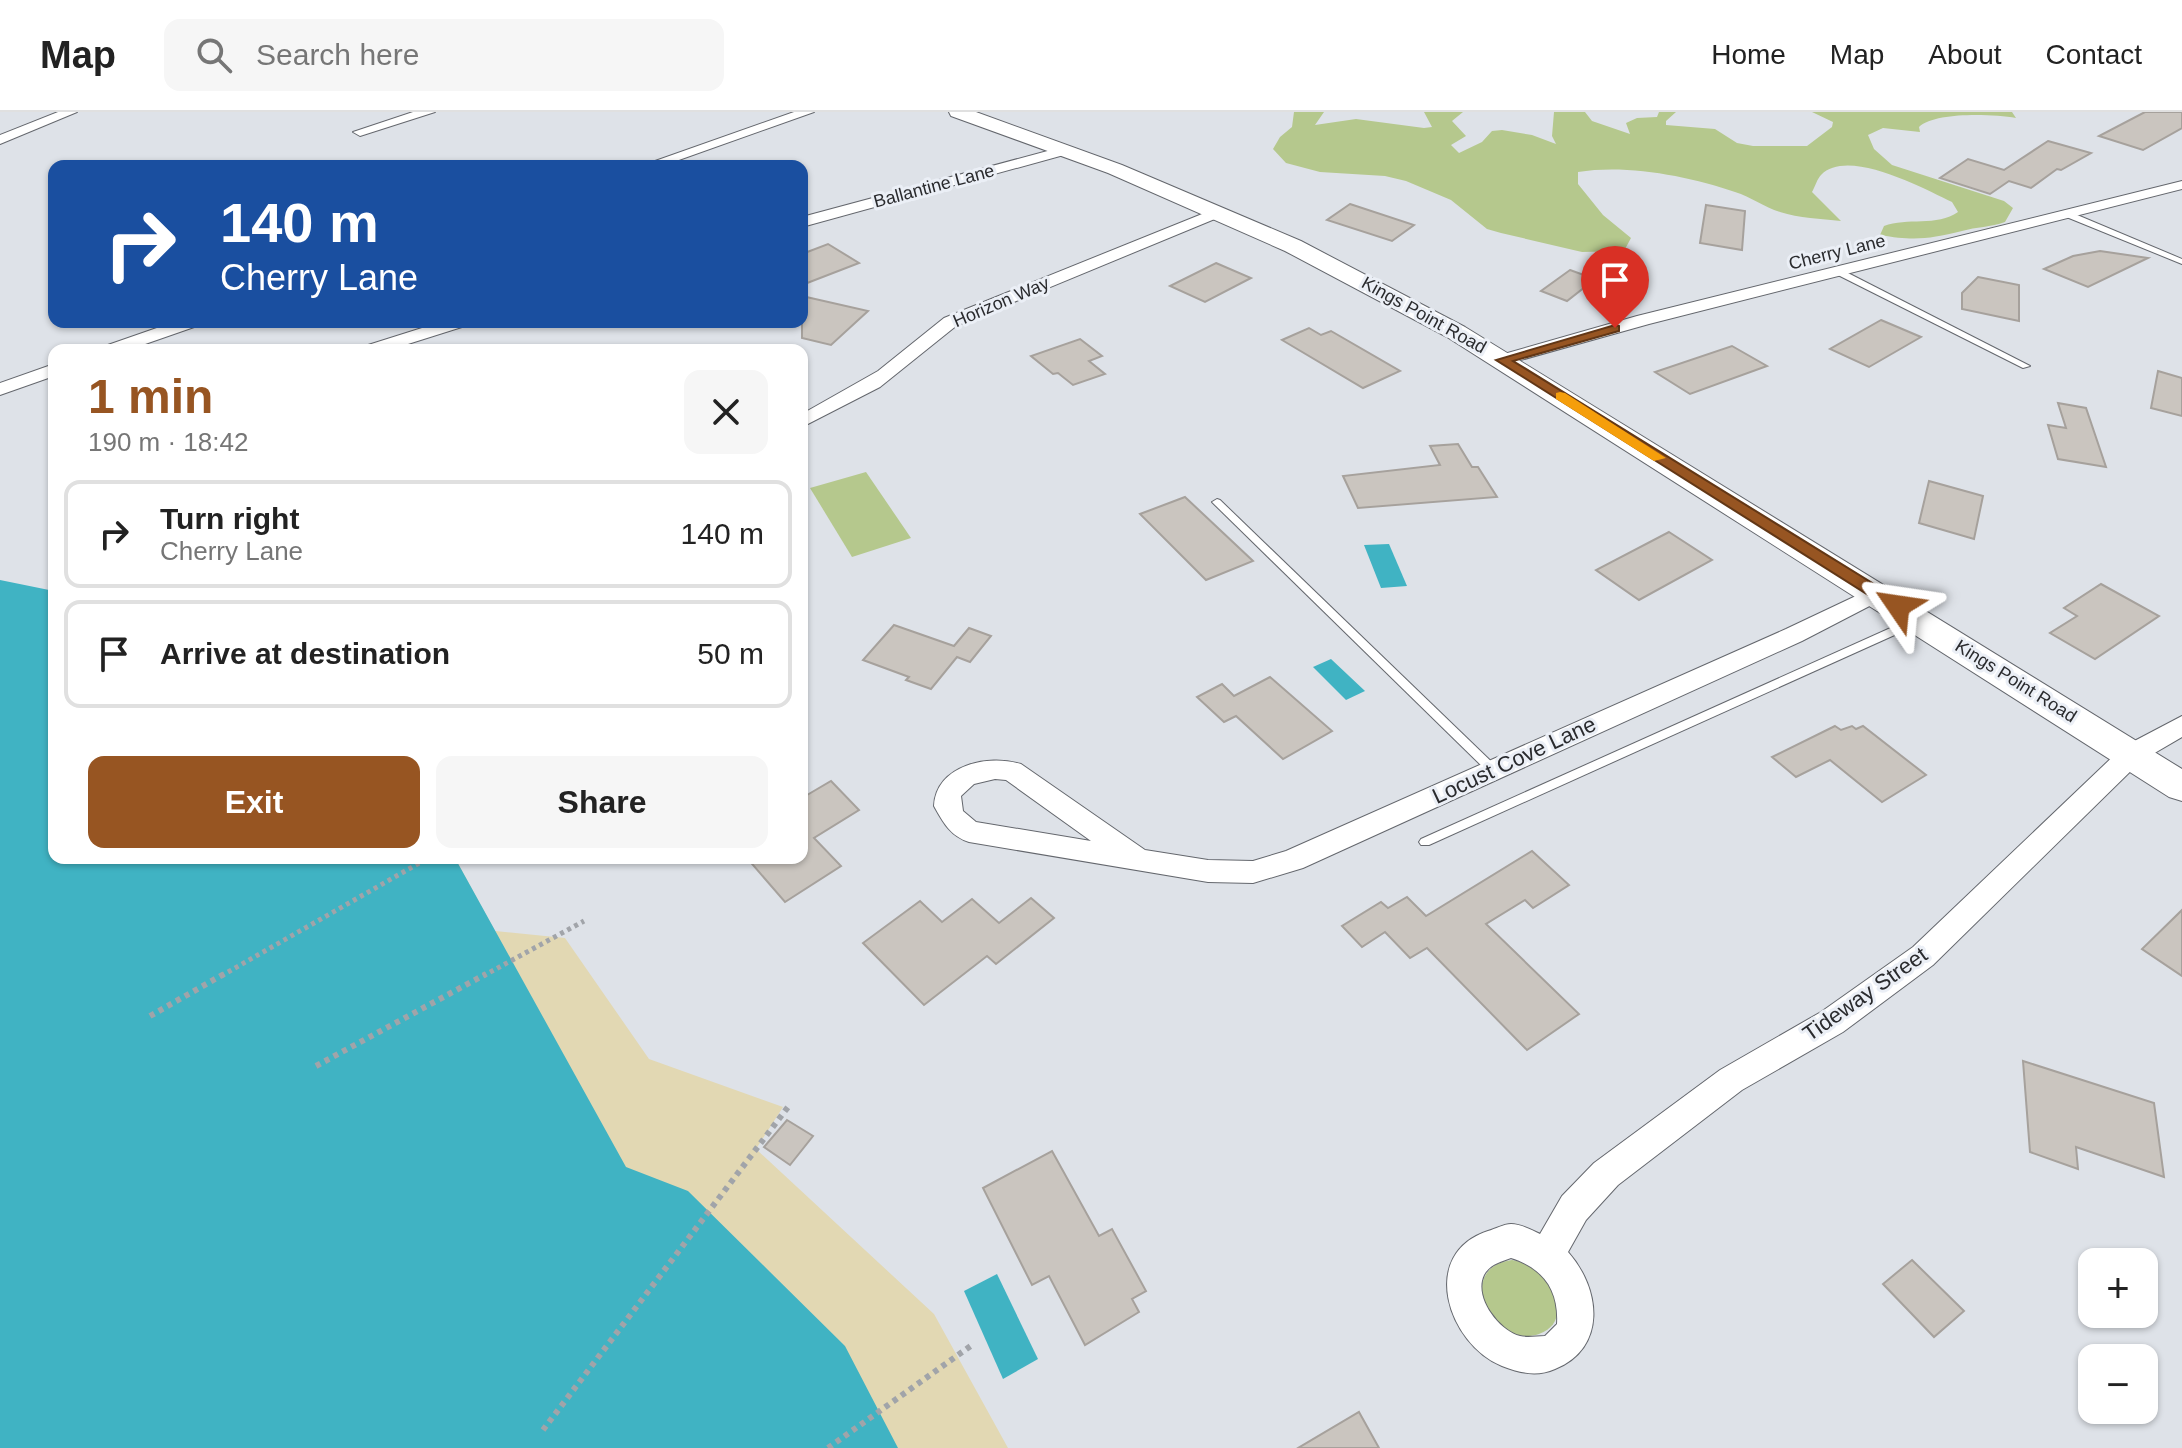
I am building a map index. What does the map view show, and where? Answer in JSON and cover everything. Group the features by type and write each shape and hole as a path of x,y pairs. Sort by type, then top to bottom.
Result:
{"main road":[{"name":"Kings Point Road","path":"958,112 1066,150 1217,213 1350,274 1503,360 2182,787"}],"street":[{"path":"0,140 70,112"},
{"path":"360,132 428,112"},
{"path":"666,160 807,112"},
{"name":"Ballantine Lane","path":"808,220 1066,150"},
{"name":"Cherry Lane","path":"1503,360 1643,320 2182,185"},
{"name":"Horizon Way","path":"808,418 862,391 950,322 1217,213"},
{"path":"128,344 174,328"},
{"path":"390,344 440,328"},
{"path":"0,389 48,372"},
{"name":"Locust Cove Lane","path":"1138,859 1012,771 994,767 975,770 959,779 949,792 947,807 954,821 969,831 1208,871 1253,872 1293,860 1494,771 1794,635 1877,593"},
{"name":"Tideway Street","path":"1547,1256 1574,1208 1606,1174 1731,1080 1832,1022 1923,956 2132,754 2182,725"}],"lane":[{"path":"2067,214 2182,262"},
{"path":"1839,272 2026,366"},
{"path":"1217,502 1494,771"},
{"path":"1425,842 1918,619"}],"path":[{"path":"150,1016 417,864"},
{"path":"316,1066 584,921"},
{"path":"543,1430 788,1107"},
{"path":"828,1448 972,1345"}],"green space":[{"path":"1294,112 1324,112 1315,125 1356,119 1424,128 1432,127 1424,112 1463,112 1452,121 1466,136 1451,145 1459,153 1482,142 1492,131 1502,130 1532,135 1556,144 1552,136 1554,112 1585,112 1592,121 1630,134 1626,123 1637,118 1657,117 1659,112 1676,112 1666,121 1666,125 1715,129 1737,143 1753,146 1807,146 1832,127 1833,122 1812,112 2012,112 2016,118 1979,115 1950,117 1927,122 1919,127 1920,132 1883,128 1868,135 1874,149 1892,165 2004,201 2013,208 2005,222 2000,224 1931,237 1903,238 1880,235 1884,226 1893,223 1931,221 1958,212 1952,202 1905,180 1867,168 1833,168 1818,179 1812,192 1841,221 1787,214 1735,192 1698,181 1637,171 1597,170 1578,172 1578,184 1603,215 1631,238 1624,251 1582,252 1487,229 1451,200 1406,181 1385,176 1320,172 1286,163 1273,149 1280,137 1292,127"},
{"path":"866,472 911,538 852,557 810,488"},
{"path":"1512,1260 1537,1272 1554,1294 1556,1317 1551,1327 1539,1334 1522,1336 1507,1330 1494,1320 1486,1306 1482,1291 1484,1277 1494,1266"}],"sand":[{"path":"457,864 495,931 565,938 649,1059 783,1107 756,1149 934,1314 1008,1448 663,1448"}],"water":[{"path":"1389,544 1407,586 1381,588 1364,545"},
{"path":"0,580 48,590 48,864 458,864 626,1167 688,1191 845,1346 898,1448 0,1448"},
{"path":"1331,659 1365,691 1346,700 1313,667"},
{"path":"997,1274 1038,1359 1003,1379 964,1291"}],"building":[{"path":"2145,112 2182,112 2182,128 2143,150 2099,136"},
{"path":"2048,141 2091,153 2061,170 2057,169 2031,188 2009,181 1990,194 1940,178 1968,159 2004,170"},
{"path":"1350,204 1414,225 1392,241 1327,220"},
{"path":"1706,205 1745,211 1742,250 1700,243"},
{"path":"828,244 859,263 808,283 808,252"},
{"path":"2100,251 2148,258 2088,287 2044,269 2073,256"},
{"path":"1216,263 1251,278 1205,302 1170,286"},
{"path":"1570,270 1595,279 1567,301 1541,291"},
{"path":"1978,277 2019,285 2019,321 1962,309 1962,293"},
{"path":"808,297 868,311 831,345 802,338 802,328 808,328"},
{"path":"1881,320 1921,337 1869,367 1830,349"},
{"path":"1309,328 1321,335 1331,331 1400,371 1363,388 1282,340"},
{"path":"1080,339 1102,356 1089,361 1105,374 1073,385 1031,356"},
{"path":"1732,346 1767,366 1690,394 1655,372"},
{"path":"2158,371 2182,378 2182,416 2151,408"},
{"path":"2058,403 2086,408 2106,467 2058,459 2048,425 2066,428"},
{"path":"1458,444 1472,467 1478,467 1497,497 1358,508 1343,476 1440,465 1430,446"},
{"path":"1929,481 1983,496 1974,539 1919,523"},
{"path":"1185,497 1253,561 1206,580 1140,514"},
{"path":"1669,532 1712,560 1639,600 1596,570"},
{"path":"2101,584 2159,616 2095,659 2050,633 2077,616 2064,608"},
{"path":"894,625 954,646 969,628 991,636 970,662 957,657 931,689 906,680 909,677 863,660"},
{"path":"1270,677 1332,731 1283,759 1236,716 1224,722 1197,697 1222,684 1234,696"},
{"path":"1835,726 1841,730 1863,726 1926,775 1882,802 1830,760 1796,777 1772,757"},
{"path":"831,781 859,810 814,838 841,866 785,902 752,864 808,864 808,794"},
{"path":"1532,851 1569,885 1533,908 1525,900 1486,924 1579,1014 1527,1050 1427,948 1410,958 1385,932 1362,947 1342,926 1381,902 1388,908 1407,897 1426,916"},
{"path":"1031,898 1054,918 996,964 987,956 924,1005 863,943 920,901 942,922 972,899 999,923"},
{"path":"2182,910 2182,976 2142,949"},
{"path":"2023,1061 2154,1103 2164,1177 2076,1147 2078,1169 2030,1152"},
{"path":"787,1120 813,1136 790,1165 764,1147"},
{"path":"1052,1151 1099,1236 1112,1229 1146,1291 1132,1299 1139,1312 1085,1345 1049,1276 1032,1285 983,1188"},
{"path":"1912,1260 1964,1311 1934,1337 1883,1284"},
{"path":"1359,1412 1379,1448 1298,1448"}],"slow traffic":[{"path":"1560,396 1659,458"}],"route":[{"path":"1615,328 1503,360 1898,606"}]}
